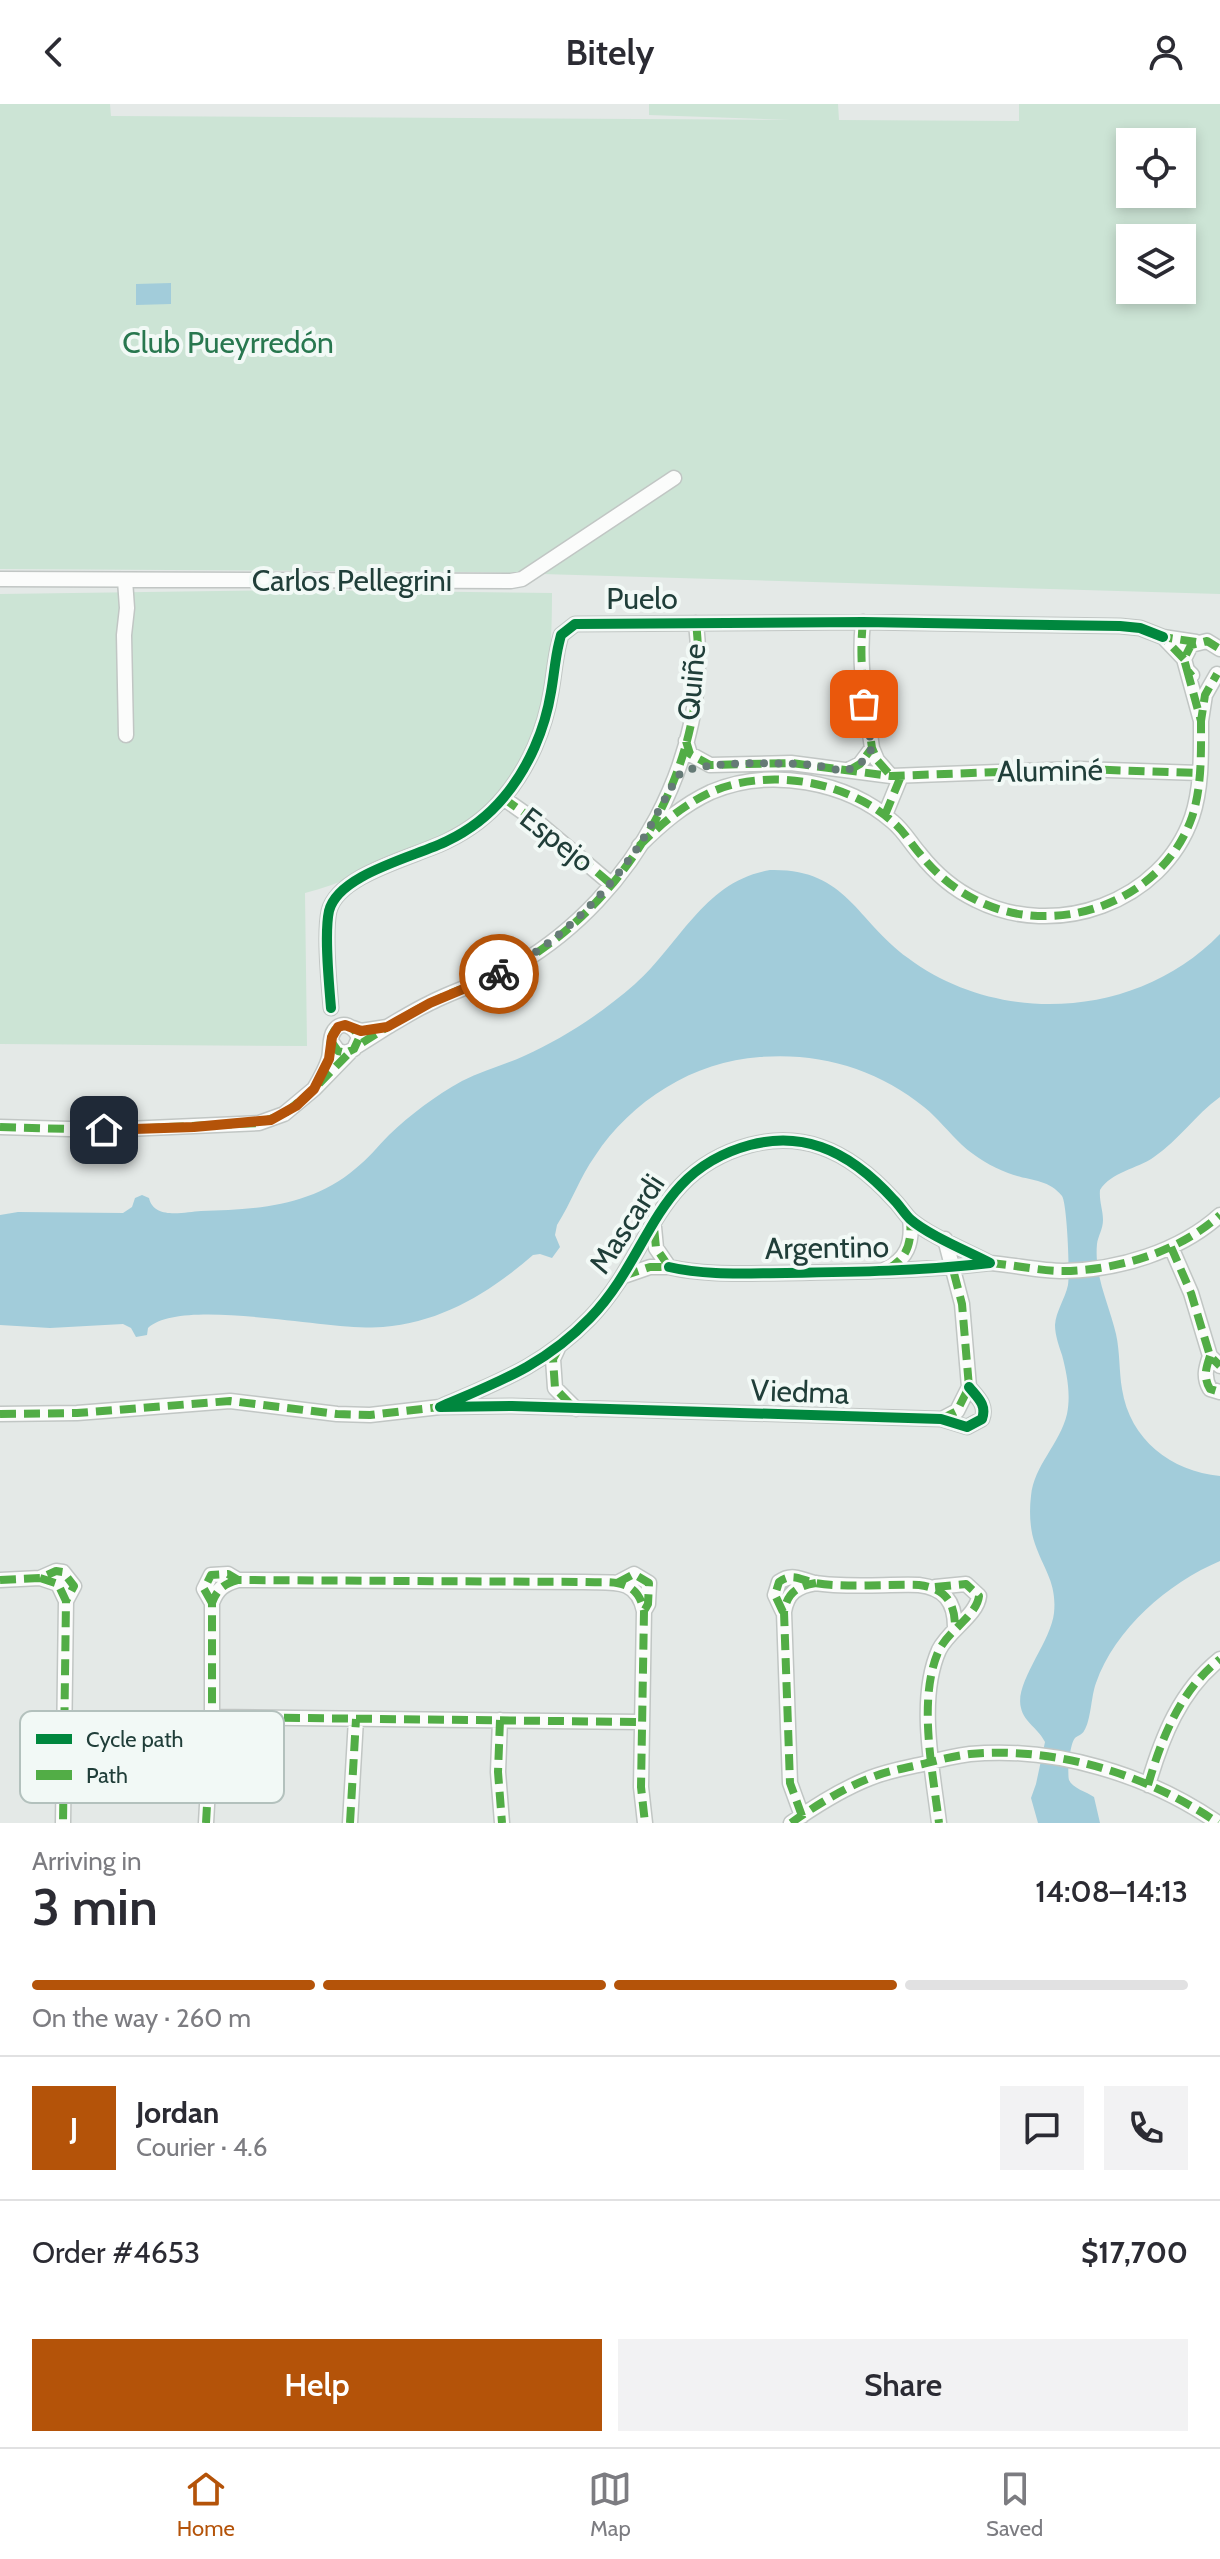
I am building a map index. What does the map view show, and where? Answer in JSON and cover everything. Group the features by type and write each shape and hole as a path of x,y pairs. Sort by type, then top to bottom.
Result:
{"street":[{"name":"Carlos Pellegrini","path":"0,579 511,581 522,579 674,478"},
{"path":"125,580 126,735"},
{"path":"863,622 860,656 872,748 877,760 896,776 885,815"},
{"name":"Puelo","path":"332,1037 329,912 339,892 361,878 449,840 478,821 503,798 536,743 551,695 559,643 567,629 575,624 863,622 1120,626 1140,628 1163,637 1217,645"},
{"name":"Quiñe","path":"0,1127 104,1130 259,1123 284,1114 354,1049 387,1027 430,1003 518,965 562,933 611,884 639,846 673,784 686,741 697,681 696,623"},
{"path":"1163,637 1201,680 1218,672"},
{"path":"1196,642 1188,649 1186,665 1201,721"},
{"path":"639,846 666,820 691,802 739,783 792,781 840,791 885,815 897,824 936,871 975,900 1014,914 1038,918 1061,917 1101,907 1124,896 1154,875 1173,852 1191,820 1200,773 1205,695 1218,672"},
{"path":"686,741 690,754 710,765"},
{"path":"848,771 860,764 872,748"},
{"name":"Aluminé","path":"673,784 693,768 791,763 896,776 1078,769 1200,773"},
{"path":"673,784 676,799 691,802"},
{"name":"Espejo","path":"503,798 611,884"},
{"path":"331,1008 358,1034 354,1049 338,1051 332,1037"},
{"path":"314,1089 329,1059 332,1037 341,1026 361,1031 387,1027"},
{"name":"Mascardi","path":"533,1365 560,1346 589,1319 623,1276 667,1199 678,1186 713,1159 729,1151 762,1142 787,1140 820,1146 871,1176 910,1219"},
{"path":"990,1263 1063,1271 1105,1268 1171,1247 1204,1229 1220,1215"},
{"path":"882,1272 897,1264 906,1254 912,1233 910,1219"},
{"name":"Argentino","path":"910,1219 990,1263"},
{"path":"654,1222 656,1248 669,1267"},
{"path":"941,1419 957,1411 969,1387 962,1304 945,1239"},
{"path":"1171,1247 1215,1361 1205,1369 1207,1383 1210,1389 1220,1392"},
{"name":"Argentino","path":"623,1276 650,1267 733,1273 882,1272 990,1263"},
{"path":"0,1414 77,1413 230,1401 370,1415 440,1407 541,1407 554,1398 553,1359 560,1346"},
{"path":"440,1407 533,1365 542,1365 576,1409"},
{"path":"508,1378 505,1396 512,1406"},
{"name":"Viedma","path":"541,1407 941,1419 967,1427 982,1419 985,1411 982,1401 969,1387"},
{"path":"0,1580 40,1578 56,1571 68,1576 74,1586 66,1601 65,1711"},
{"path":"940,1823 929,1762 932,1671 945,1638 977,1607 979,1596 966,1584 935,1587 816,1583 794,1576 779,1582 775,1595 784,1612 790,1783 796,1819 868,1779 929,1762 970,1754 1036,1756 1111,1771 1148,1785 1218,1823"},
{"path":"212,1711 212,1603 218,1589 227,1583 238,1580 617,1583 636,1590 644,1611 641,1787 645,1823"},
{"path":"935,1587 945,1593 951,1603 955,1627"},
{"path":"1148,1785 1156,1756 1180,1704 1220,1659"},
{"path":"284,1718 641,1722"},
{"path":"350,1823 356,1719"},
{"path":"500,1720 498,1772 502,1823"},
{"path":"63,1803 63,1823"},
{"path":"206,1823 207,1803"}],"green space":[{"name":"Club Pueyrredón","path":"0,104 110,104 111,116 790,120 649,115 649,104 838,104 839,120 1019,121 1019,104 1220,104 1220,594 473,572 0,569"},
{"path":"301,590 552,593 549,664 544,697 536,728 523,758 506,785 482,810 446,837 305,893 307,1046 0,1044 0,594"}],"water":[{"path":"171,283 171,304 136,305 136,284"},
{"path":"770,870 816,877 833,887 890,943 944,980 984,995 1026,1003 1068,1003 1110,997 1150,983 1187,962 1220,934 1220,1097 1163,1150 1117,1175 1100,1190 1103,1220 1097,1244 1098,1267 1116,1334 1126,1407 1144,1438 1156,1450 1185,1467 1220,1476 1220,1561 1181,1582 1146,1610 1116,1644 1105,1663 1094,1688 1086,1727 1073,1741 1068,1771 1069,1780 1076,1788 1094,1797 1100,1823 1038,1823 1031,1798 1045,1742 1023,1713 1020,1698 1047,1637 1054,1613 1052,1585 1033,1539 1030,1508 1037,1474 1064,1425 1068,1407 1067,1377 1055,1325 1069,1278 1064,1201 1050,1186 1008,1173 978,1158 924,1107 887,1082 847,1066 782,1056 735,1060 711,1066 666,1087 627,1118 595,1156 557,1225 555,1235 560,1247 552,1258 533,1255 482,1293 425,1319 383,1327 360,1327 260,1317 192,1315 166,1319 148,1328 147,1335 136,1337 131,1328 123,1324 50,1328 0,1325 0,1215 18,1212 123,1213 132,1207 135,1198 142,1195 149,1198 157,1209 170,1213 242,1209 282,1204 320,1191 355,1169 397,1127 442,1093 470,1077 539,1049 596,1015 651,968 710,900 747,876"}],"marked path":[{"path":"863,622 862,670 872,748"},
{"path":"387,1027 441,998 519,964 560,935 597,901 630,861 657,818 677,771 691,723 698,673 696,623"},
{"path":"1184,659 1163,637 1196,642"},
{"path":"1192,676 1184,659 1191,645 1207,641 1220,649"},
{"path":"1187,670 1201,721 1205,695 1217,674"},
{"path":"639,846 673,816 711,792 757,780 806,782 853,796 874,808 897,826 939,874 976,900 1007,911 1039,916 1071,914 1102,906 1131,892 1157,872 1177,847 1192,817 1198,794 1201,721"},
{"path":"686,741 690,754 710,765 791,763 891,776 1078,769 1200,773"},
{"path":"848,771 860,764 872,748 877,760 891,776"},
{"path":"885,815 901,776"},
{"path":"503,798 540,824 611,884"},
{"path":"331,1041 338,1051 346,1053 354,1049 359,1038 348,1026 337,1027 331,1037 328,1062 314,1089 350,1052"},
{"path":"353,1028 361,1031 387,1027 357,1046"},
{"path":"0,1127 104,1130 259,1123 284,1114 314,1089"},
{"path":"990,1263 1055,1271 1126,1263 1167,1249 1220,1215"},
{"path":"887,1269 904,1255 910,1235 910,1219"},
{"path":"623,1276 650,1267 669,1267 656,1248 654,1227"},
{"path":"1171,1247 1191,1293 1210,1356 1220,1366"},
{"path":"941,1419 957,1411 969,1387 962,1304 951,1262"},
{"path":"559,1348 553,1359 555,1388 573,1407"},
{"path":"1210,1356 1206,1380 1210,1389 1220,1392"},
{"path":"0,1414 77,1413 230,1401 370,1415 440,1407"},
{"path":"0,1580 40,1578 56,1571 63,1572 74,1586 66,1601"},
{"path":"212,1603 204,1589 211,1575 228,1574 238,1580 604,1582 629,1587 636,1592 644,1611 641,1787 645,1823"},
{"path":"617,1583 634,1574 649,1583 648,1604 644,1611"},
{"path":"40,1578 58,1584 66,1601 65,1711"},
{"path":"783,1612 775,1595 779,1582 788,1578 840,1585 919,1585 935,1589 946,1597 953,1610 955,1627"},
{"path":"212,1711 212,1603 222,1588 238,1580"},
{"path":"802,1816 790,1783 784,1612 794,1592 816,1583"},
{"path":"935,1587 966,1584 979,1596 973,1610 939,1650 932,1669 928,1736 939,1823"},
{"path":"1148,1785 1183,1700 1220,1659"},
{"path":"284,1718 641,1722"},
{"path":"350,1823 356,1719"},
{"path":"500,1720 498,1772 502,1823"},
{"path":"791,1823 819,1804 876,1776 958,1756 1002,1753 1068,1760 1132,1778 1191,1806 1218,1823"},
{"path":"63,1803 63,1823"},
{"path":"206,1823 207,1803"}],"cycle path":[{"path":"331,1008 327,932 329,911 335,898 379,868 463,832 504,797 535,747 548,706 561,635 575,624 863,622 1120,626 1140,628 1163,637"},
{"path":"669,1267 713,1273 786,1273 863,1272 990,1263 918,1225 870,1176 832,1151 794,1141 750,1145 718,1157 693,1174 673,1194 611,1293 573,1334 520,1371 440,1407 512,1406 941,1419 967,1427 982,1419 983,1414 981,1402 969,1387"}],"way so far":[{"path":"499,974 540,951 595,902 639,846 659,814 675,777 693,768 710,765 766,763 791,763 848,771 860,764 872,748 864,704"}],"route":[{"path":"104,1130 271,1120 296,1106 314,1089 329,1059 333,1033 338,1027 345,1025 361,1031 387,1027 430,1003 499,974"}]}
